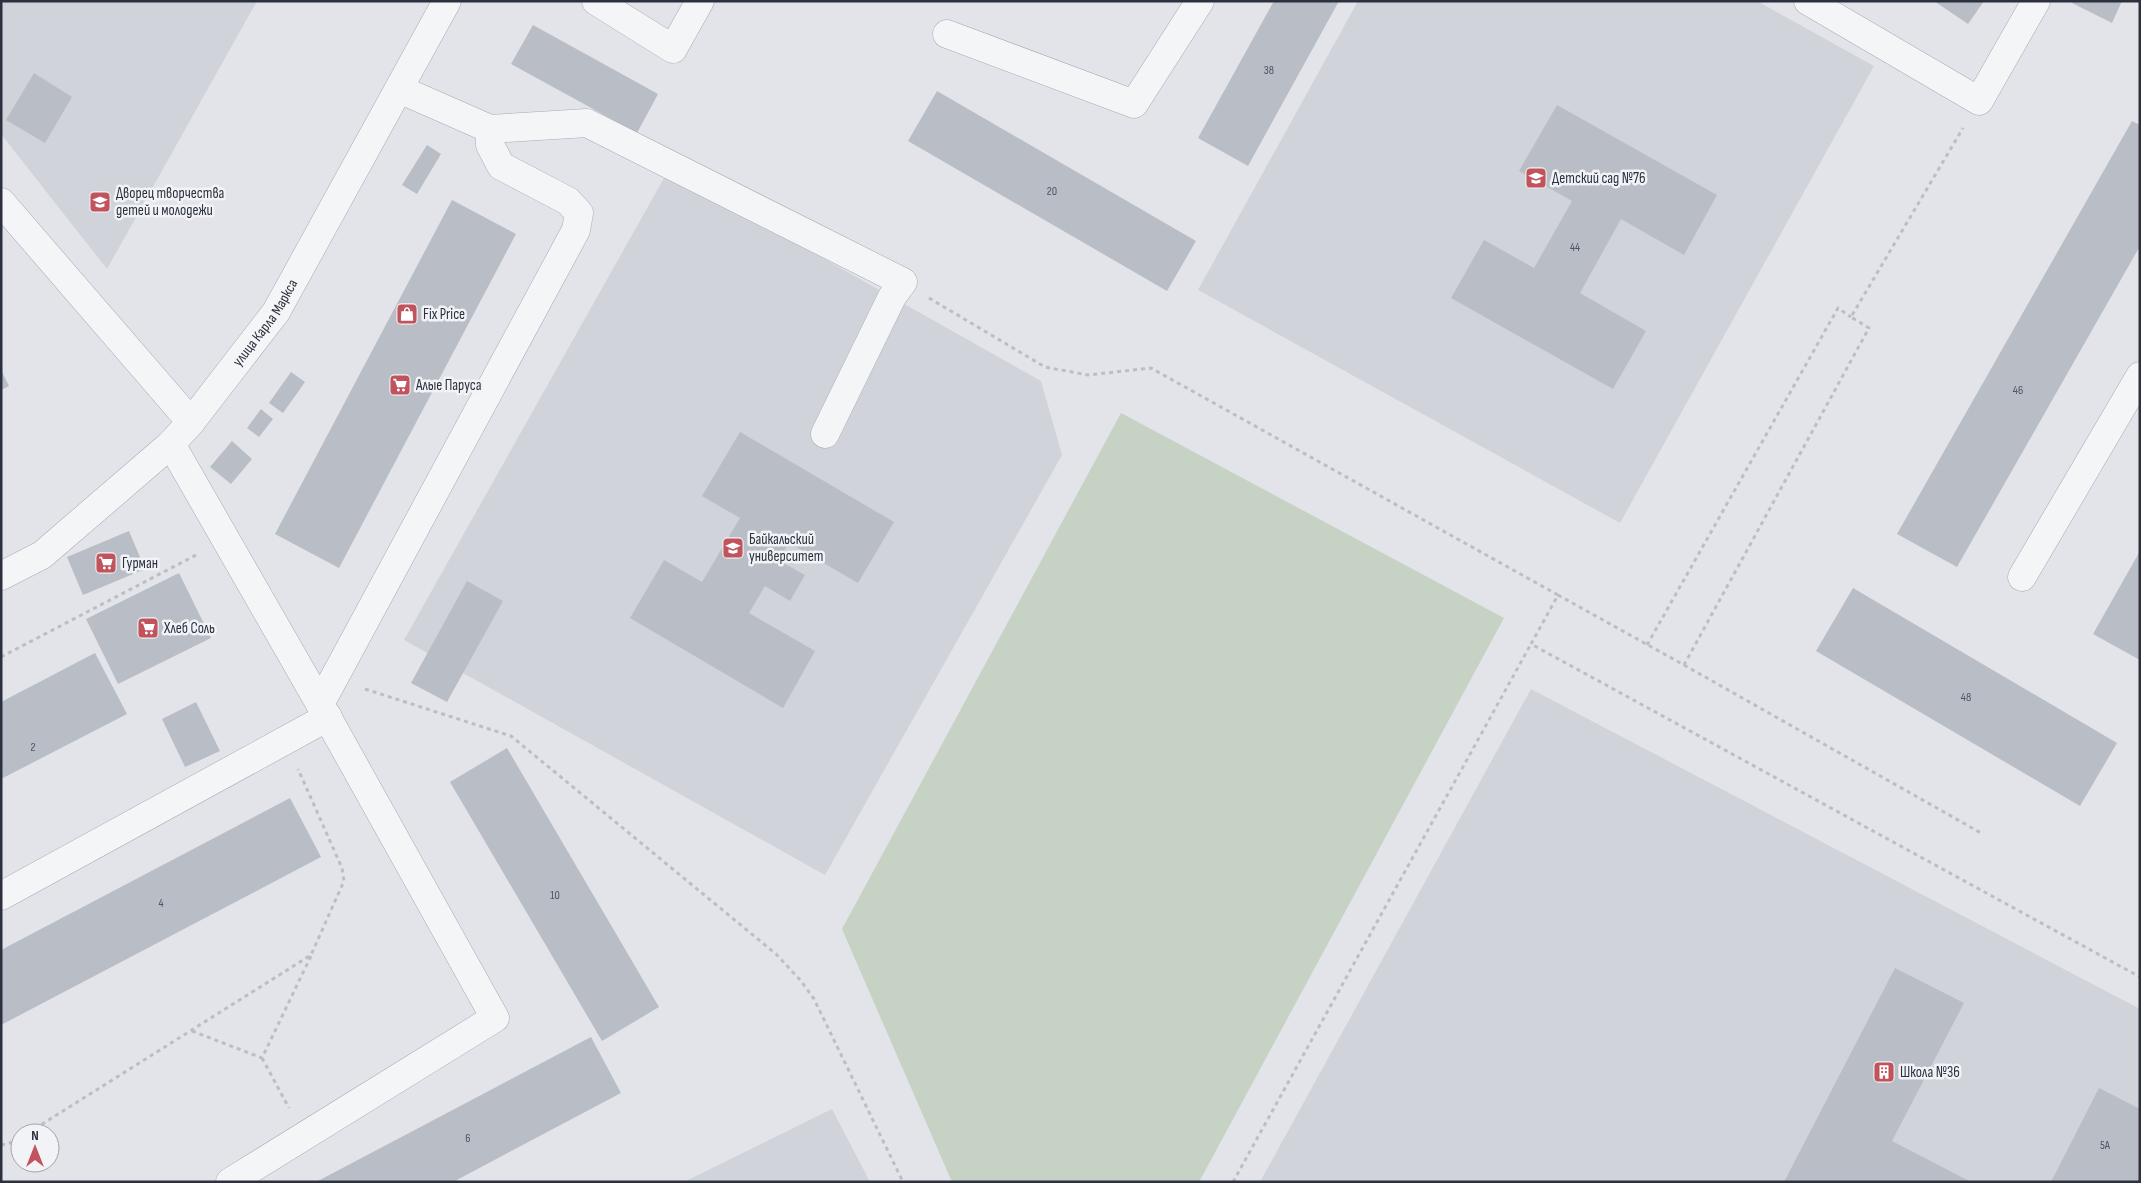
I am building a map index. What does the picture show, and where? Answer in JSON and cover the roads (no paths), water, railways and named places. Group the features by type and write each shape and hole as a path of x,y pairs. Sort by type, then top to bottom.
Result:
{"street":[{"name":"улица Карла Маркса","path":"1,576 42,554 171,444 191,422 276,312 447,1"},
{"path":"596,1 673,49 700,1"},
{"path":"947,34 1134,104 1200,1"},
{"path":"1808,1 1979,101 2036,1"},
{"path":"399,89 490,129 587,123 903,282 892,297 826,434"},
{"path":"1,896 285,741 324,710 334,679 576,230 578,213 568,201 501,166 490,145 490,129"},
{"path":"1,202 191,422"},
{"path":"2022,577 2140,376"},
{"path":"171,444 324,710 495,1018 230,1182"}],"place":[{"name":"Детский сад №76","path":"1536,178"},
{"name":"Дворец творчества детей и молодежи","path":"100,202"},
{"name":"Fix Price","path":"407,314"},
{"name":"Алые Паруса","path":"400,385"},
{"name":"Байкальский университет","path":"733,548"},
{"name":"Гурман","path":"106,563"},
{"name":"Хлеб Соль","path":"148,628"},
{"name":"Школа №36","path":"1884,1072"}]}
